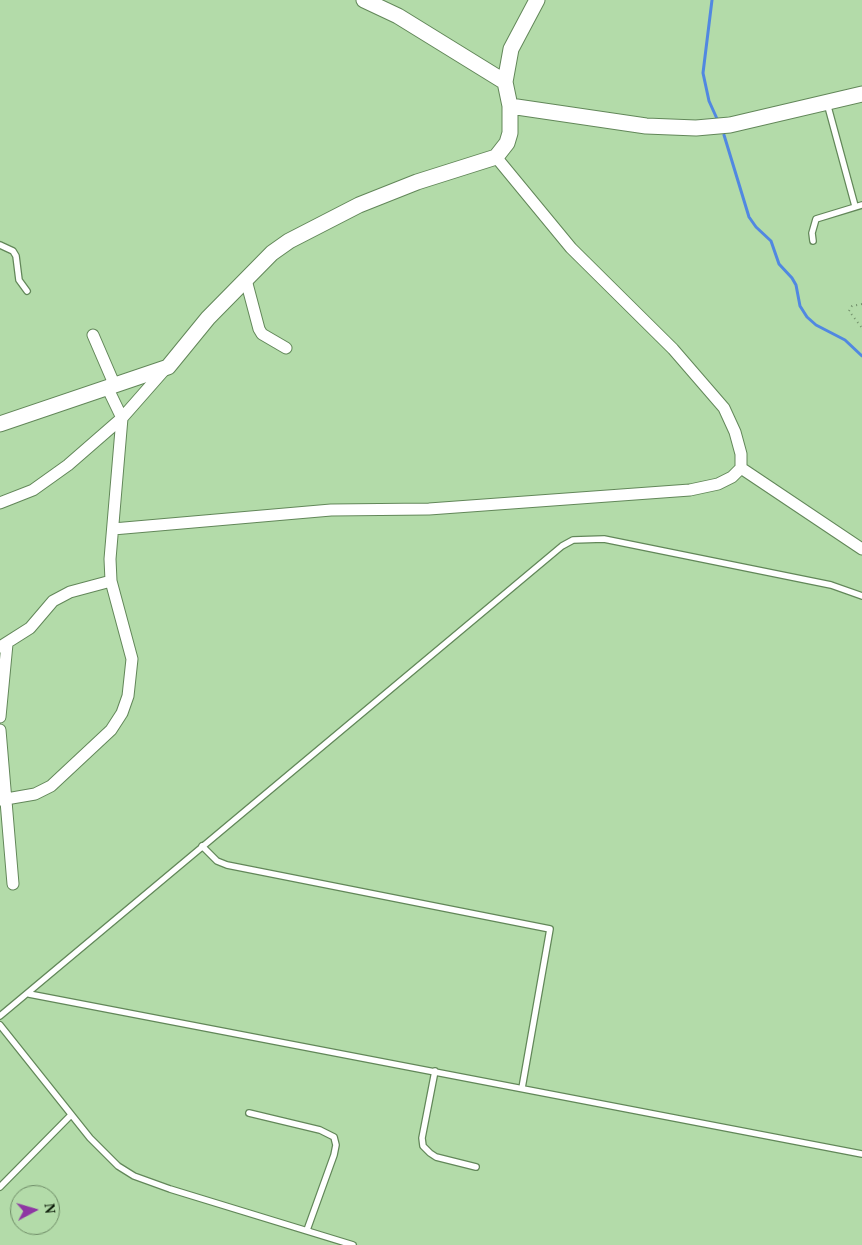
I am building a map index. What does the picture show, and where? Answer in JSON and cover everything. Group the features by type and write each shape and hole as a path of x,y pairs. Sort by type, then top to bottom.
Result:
{"street":[{"path":"364,0 398,16 505,82"},
{"path":"0,503 46,482 122,418 168,367 208,318 284,244 359,205 417,182 496,156 506,143 510,133 510,106 505,82 511,49 537,0"},
{"path":"510,106 646,126 696,128 730,125 862,94"},
{"path":"113,529 332,510 429,509 690,490 718,484 732,477 741,468 741,454 735,432 719,402 673,349 571,248 496,156"},
{"path":"246,280 259,329 262,334 286,348"},
{"path":"3,800 44,791 111,730 122,713 128,696 132,659 111,581 110,559 122,418 93,335"},
{"path":"0,424 111,388 168,367"},
{"path":"741,468 862,549"},
{"path":"0,717 3,645 30,628 53,601 70,592 111,581"},
{"path":"0,730 3,800 13,884"}],"lane":[{"path":"827,103 855,206"},
{"path":"812,241 812,232 816,219 862,205"},
{"path":"0,245 13,251 16,256 21,284 27,291"},
{"path":"0,1016 562,546 573,540 604,540 831,585 862,596"},
{"path":"202,846 217,861 227,865 550,929 522,1088"},
{"path":"28,994 435,1070 862,1154"},
{"path":"0,1025 71,1115 104,1153 134,1176 170,1189 353,1245"},
{"path":"435,1070 422,1138 423,1146 436,1157 476,1167"},
{"path":"249,1113 320,1130 334,1137 336,1145 334,1155 307,1230"},
{"path":"0,1188 71,1115"}],"path":[{"path":"862,304 852,306 849,311 862,328"}],"waterway":[{"path":"712,0 703,73 709,101 718,121"},
{"path":"724,135 749,217 756,227 771,241 779,264 796,285 800,306 807,317 816,325 845,340 862,356"}]}
